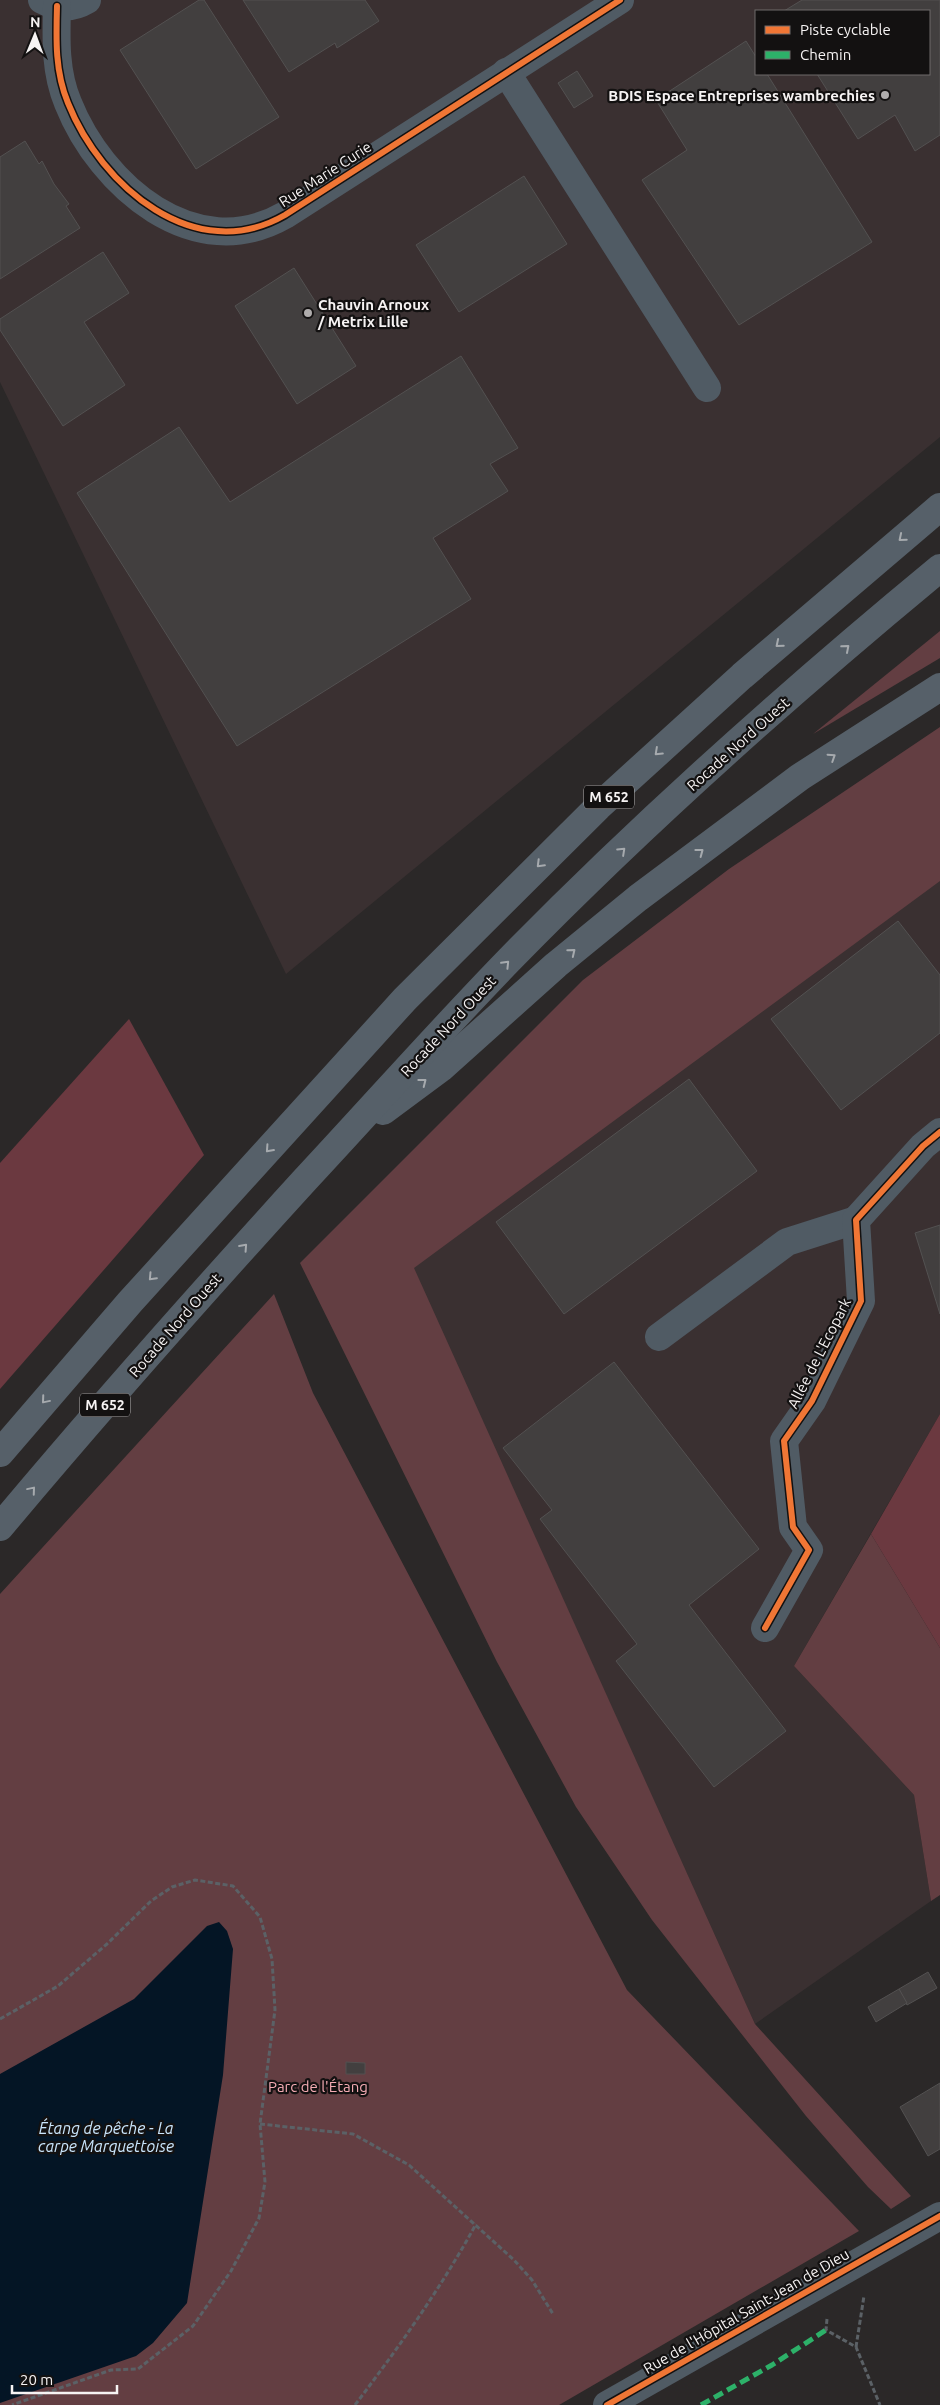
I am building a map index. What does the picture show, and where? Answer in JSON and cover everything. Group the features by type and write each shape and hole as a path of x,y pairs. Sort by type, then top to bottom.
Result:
{"highway":[{"name":"M 652","path":"0,1453 89,1348 405,999 598,807 742,676 940,507"},
{"name":"Rocade Nord Ouest","path":"0,1527 211,1283 424,1050 562,908 690,786 850,644 940,568"},
{"path":"341,1140 441,1068 556,965 638,898 800,777 940,687"}],"street":[{"path":"49,3 75,6 87,0"},
{"name":"Rue Marie Curie","path":"49,3 60,76 68,103 88,140 125,188 146,205 180,221 212,230 250,230 275,221 620,0"},
{"path":"506,72 708,388"},
{"path":"659,1337 787,1242 856,1220 923,1146 940,1132"},
{"name":"Allée de L'Ecopark","path":"765,1628 809,1550 793,1527 784,1441 812,1401 861,1301 856,1220"},
{"name":"Rue de l'Hôpital Saint-Jean de Dieu","path":"607,2405 831,2276 940,2216"}],"path":[{"path":"0,2019 58,1986 151,1901 172,1888 195,1880 233,1886 260,1917 272,1959 275,2010 260,2124 265,2182 259,2218 231,2271 193,2326 138,2369 111,2370 12,2405"},
{"path":"260,2124 353,2134 409,2165 476,2224 532,2280 553,2314"},
{"path":"355,2405 417,2320 456,2261 476,2224"},
{"path":"870,2255 856,2347 880,2405"},
{"path":"831,2276 826,2330 856,2347"}],"shaded area":[{"path":"0,0 940,0 940,437 286,974 0,382"},
{"path":"940,876 940,1414 794,1666 914,1795 931,1901 755,2024 413,1268 704,1045"},
{"path":"129,1019 204,1155 0,1389 0,1163"},
{"path":"940,1414 940,1648 871,1534"}],"green space":[{"path":"940,631 940,658 813,734"},
{"path":"940,727 940,881 414,1268 755,2024 911,2196 891,2209 868,2187 806,2116 652,1920 576,1807 497,1662 300,1263 583,980 729,869"},
{"name":"Parc de l'Étang","path":"274,1294 313,1393 627,1990 859,2231 559,2405 0,2405 0,1594"},
{"path":"871,1534 940,1648 940,1895 931,1901 914,1795 794,1666"}],"water":[{"name":"Étang de pêche - La carpe Marquettoise","path":"219,1922 227,1931 233,1949 223,2075 187,2303 153,2343 136,2356 0,2403 0,2074 134,1999 207,1926"}],"building":[{"path":"199,0 204,0 279,117 196,169 120,50"},
{"path":"243,0 365,0 379,21 337,48 335,43 289,72"},
{"name":"BDIS Espace Entreprises wambrechies","path":"802,0 940,0 940,135 915,151 895,115 858,139 818,75 930,75 930,10 786,10"},
{"path":"746,41 755,55 755,75 768,75 872,242 739,325 642,180 687,150 656,100"},
{"path":"577,71 593,96 574,108 558,83"},
{"path":"25,141 39,164 42,161 54,184 69,204 66,206 80,228 0,279 0,157"},
{"path":"524,176 567,244 459,312 416,245"},
{"path":"103,252 129,293 84,322 125,385 63,426 0,330 0,319"},
{"path":"294,268 356,366 297,404 235,306"},
{"path":"461,356 518,448 490,464 508,491 433,538 471,599 237,746 77,493 179,427 230,502"},
{"path":"898,921 940,975 940,1033 841,1110 771,1019"},
{"path":"689,1079 757,1171 564,1314 496,1222"},
{"path":"940,1225 940,1314 915,1233"},
{"path":"614,1362 759,1549 689,1605 786,1731 714,1787 616,1661 637,1644 540,1519 552,1510 503,1448"},
{"path":"928,1972 937,1988 907,2005 899,1989"},
{"path":"899,1989 907,2003 876,2022 868,2007"},
{"path":"346,2062 365,2063 365,2074 346,2074"},
{"path":"940,2083 940,2149 928,2156 900,2107"}],"marked path":[{"path":"701,2405 772,2365 826,2330"}],"cycle path":[{"path":"57,6 57,56 64,91 83,134 103,163 127,189 155,210 185,224 218,231 251,229 285,215 620,0"},
{"path":"765,1628 809,1550 793,1527 784,1441 812,1401 861,1301 856,1220 923,1146 940,1132"},
{"path":"607,2405 940,2216"}],"place":[{"name":"BDIS Espace Entreprises wambrechies","path":"885,95"},
{"name":"Chauvin Arnoux / Metrix Lille","path":"308,313"}]}
